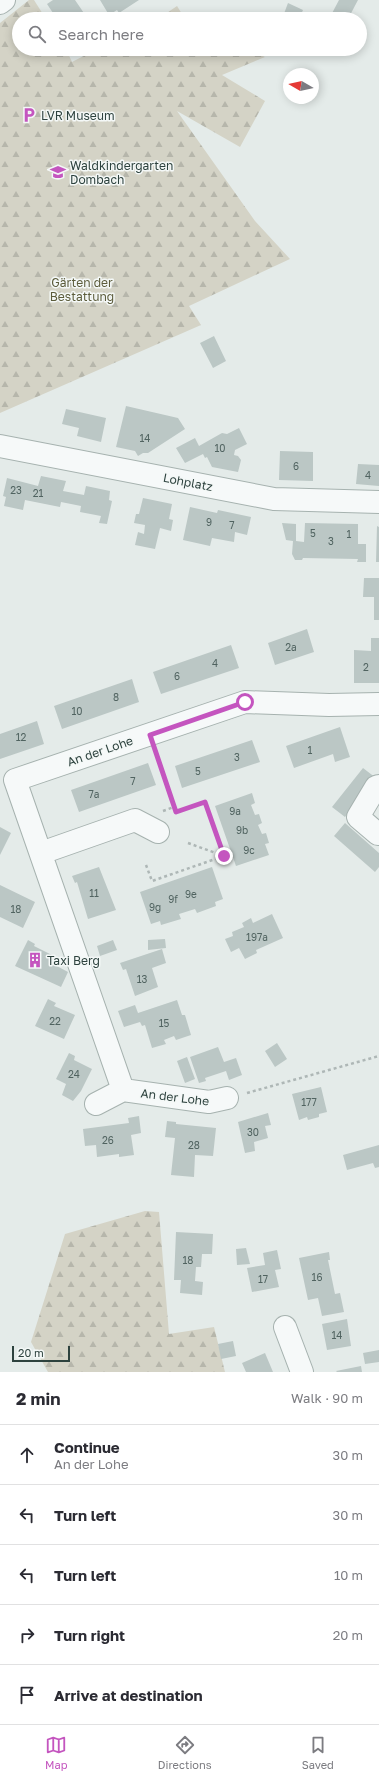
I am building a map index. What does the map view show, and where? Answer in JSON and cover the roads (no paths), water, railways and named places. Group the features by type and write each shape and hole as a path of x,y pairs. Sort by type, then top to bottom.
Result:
{"street":[{"path":"0,3 4,0"},
{"name":"Lohplatz","path":"0,446 274,499 379,502"},
{"name":"An der Lohe","path":"227,1098 209,1102 123,1090 41,853 7,782 245,702 329,705 379,704"},
{"path":"378,834 358,817 376,787 379,786"},
{"path":"41,853 135,820 158,832"},
{"path":"96,1104 123,1090"},
{"path":"285,1327 302,1372"}],"place":[{"name":"LVR Museum","path":"29,115"},
{"name":"Waldkindergarten Dombach","path":"58,172"},
{"name":"Taxi Berg","path":"35,960"}],"park label":[{"name":"Gärten der Bestattung","path":"82,289"}]}
